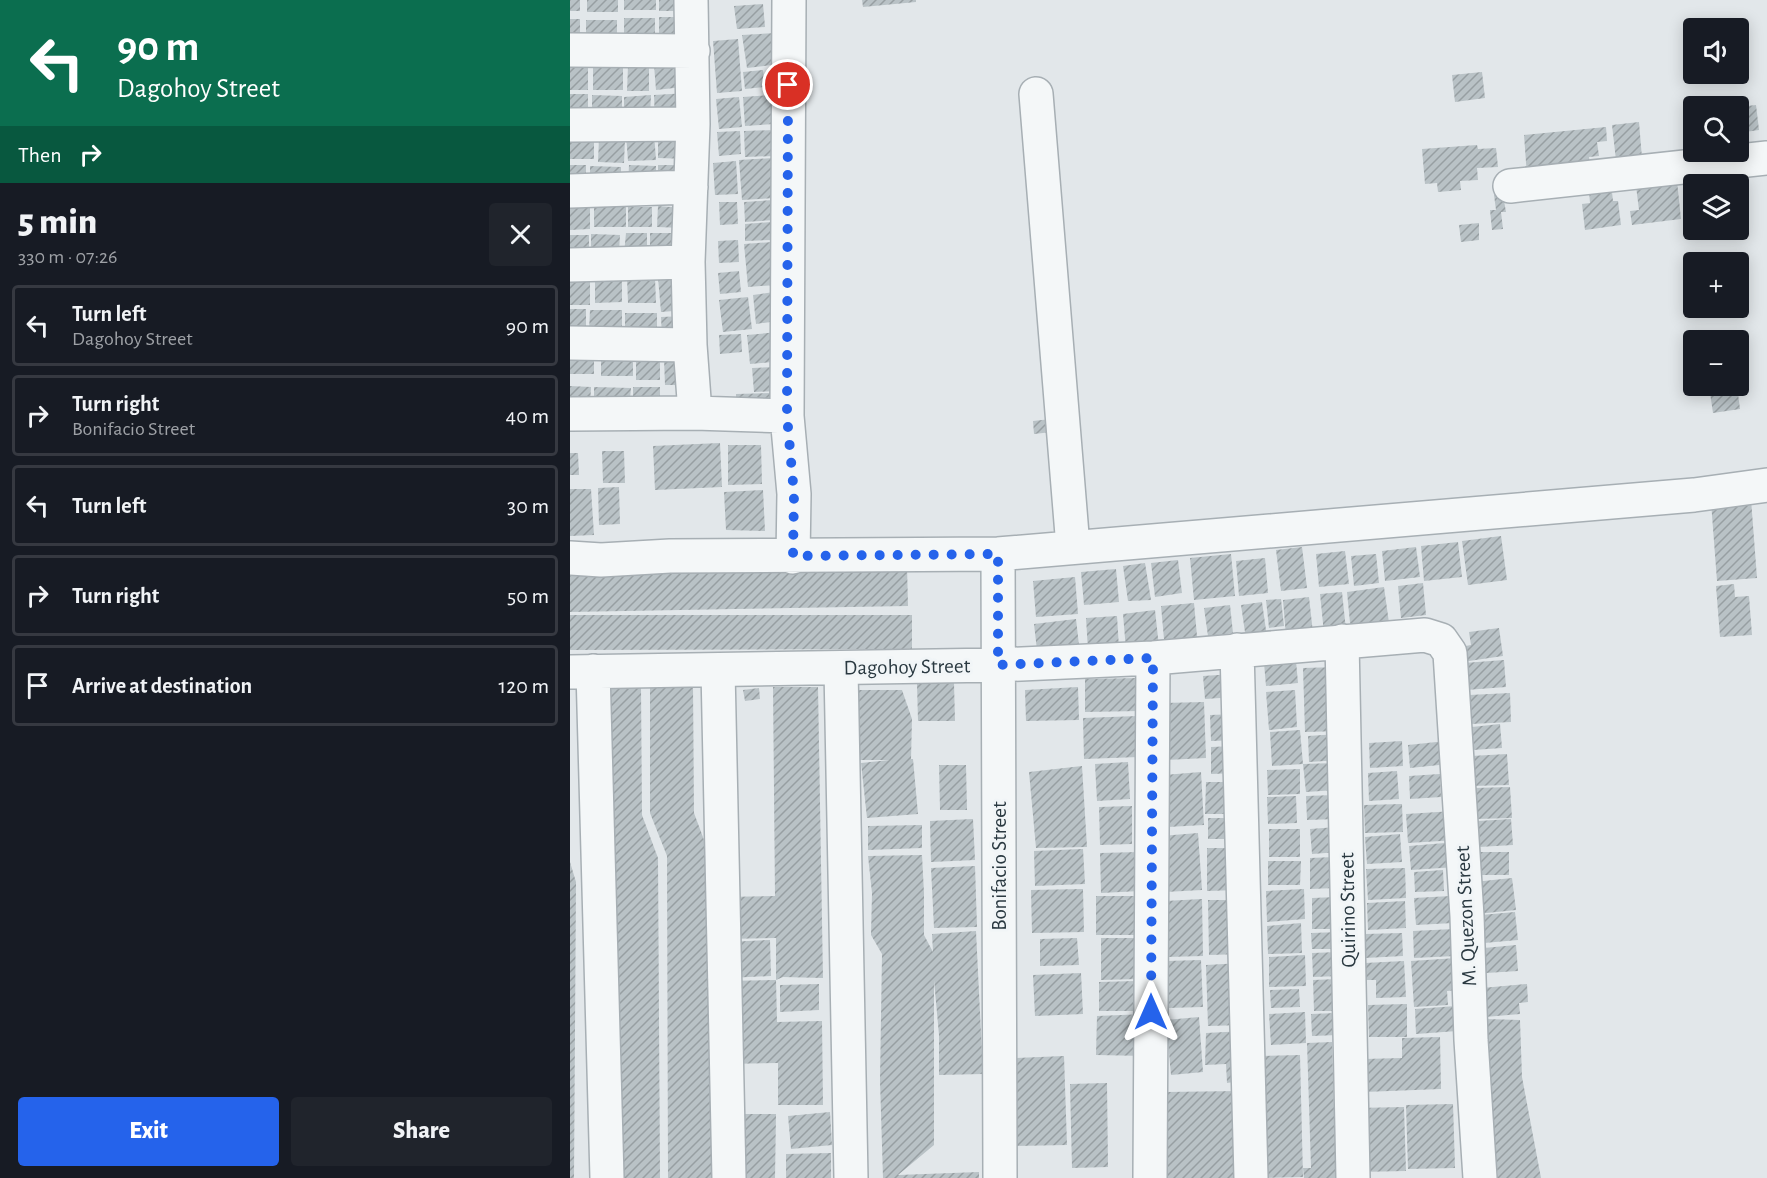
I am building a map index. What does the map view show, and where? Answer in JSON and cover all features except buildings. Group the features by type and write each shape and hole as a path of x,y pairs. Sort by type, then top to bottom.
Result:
{"street":[{"path":"692,0 693,124 688,262 690,345 695,413"},
{"path":"789,0 787,416 794,494 793,556"},
{"path":"570,50 693,51"},
{"path":"1036,94 1073,547"},
{"path":"570,125 693,124"},
{"path":"1510,186 1767,158"},
{"path":"570,191 691,187"},
{"path":"570,265 688,262"},
{"path":"570,343 690,345"},
{"path":"570,414 695,413 787,416"},
{"path":"570,558 601,560 670,556 998,554 1694,495 1767,486"},
{"name":"Bonifacio Street","path":"998,554 999,1178"},
{"name":"Dagohoy Street","path":"581,672 998,665 1153,658 1425,635 1441,640 1450,653"},
{"name":"Quirino Street","path":"1342,641 1353,1178"},
{"path":"1237,650 1251,1178"},
{"name":"M. Quezon Street","path":"1450,653 1467,916 1471,1040 1480,1178"},
{"path":"1150,1178 1153,658"},
{"path":"840,669 851,1178"},
{"path":"718,670 729,1178"},
{"path":"581,672 607,1178"}],"route":[{"path":"788,85 787,416 794,494 793,556 998,554 998,665 1153,658 1151,1012"}]}
